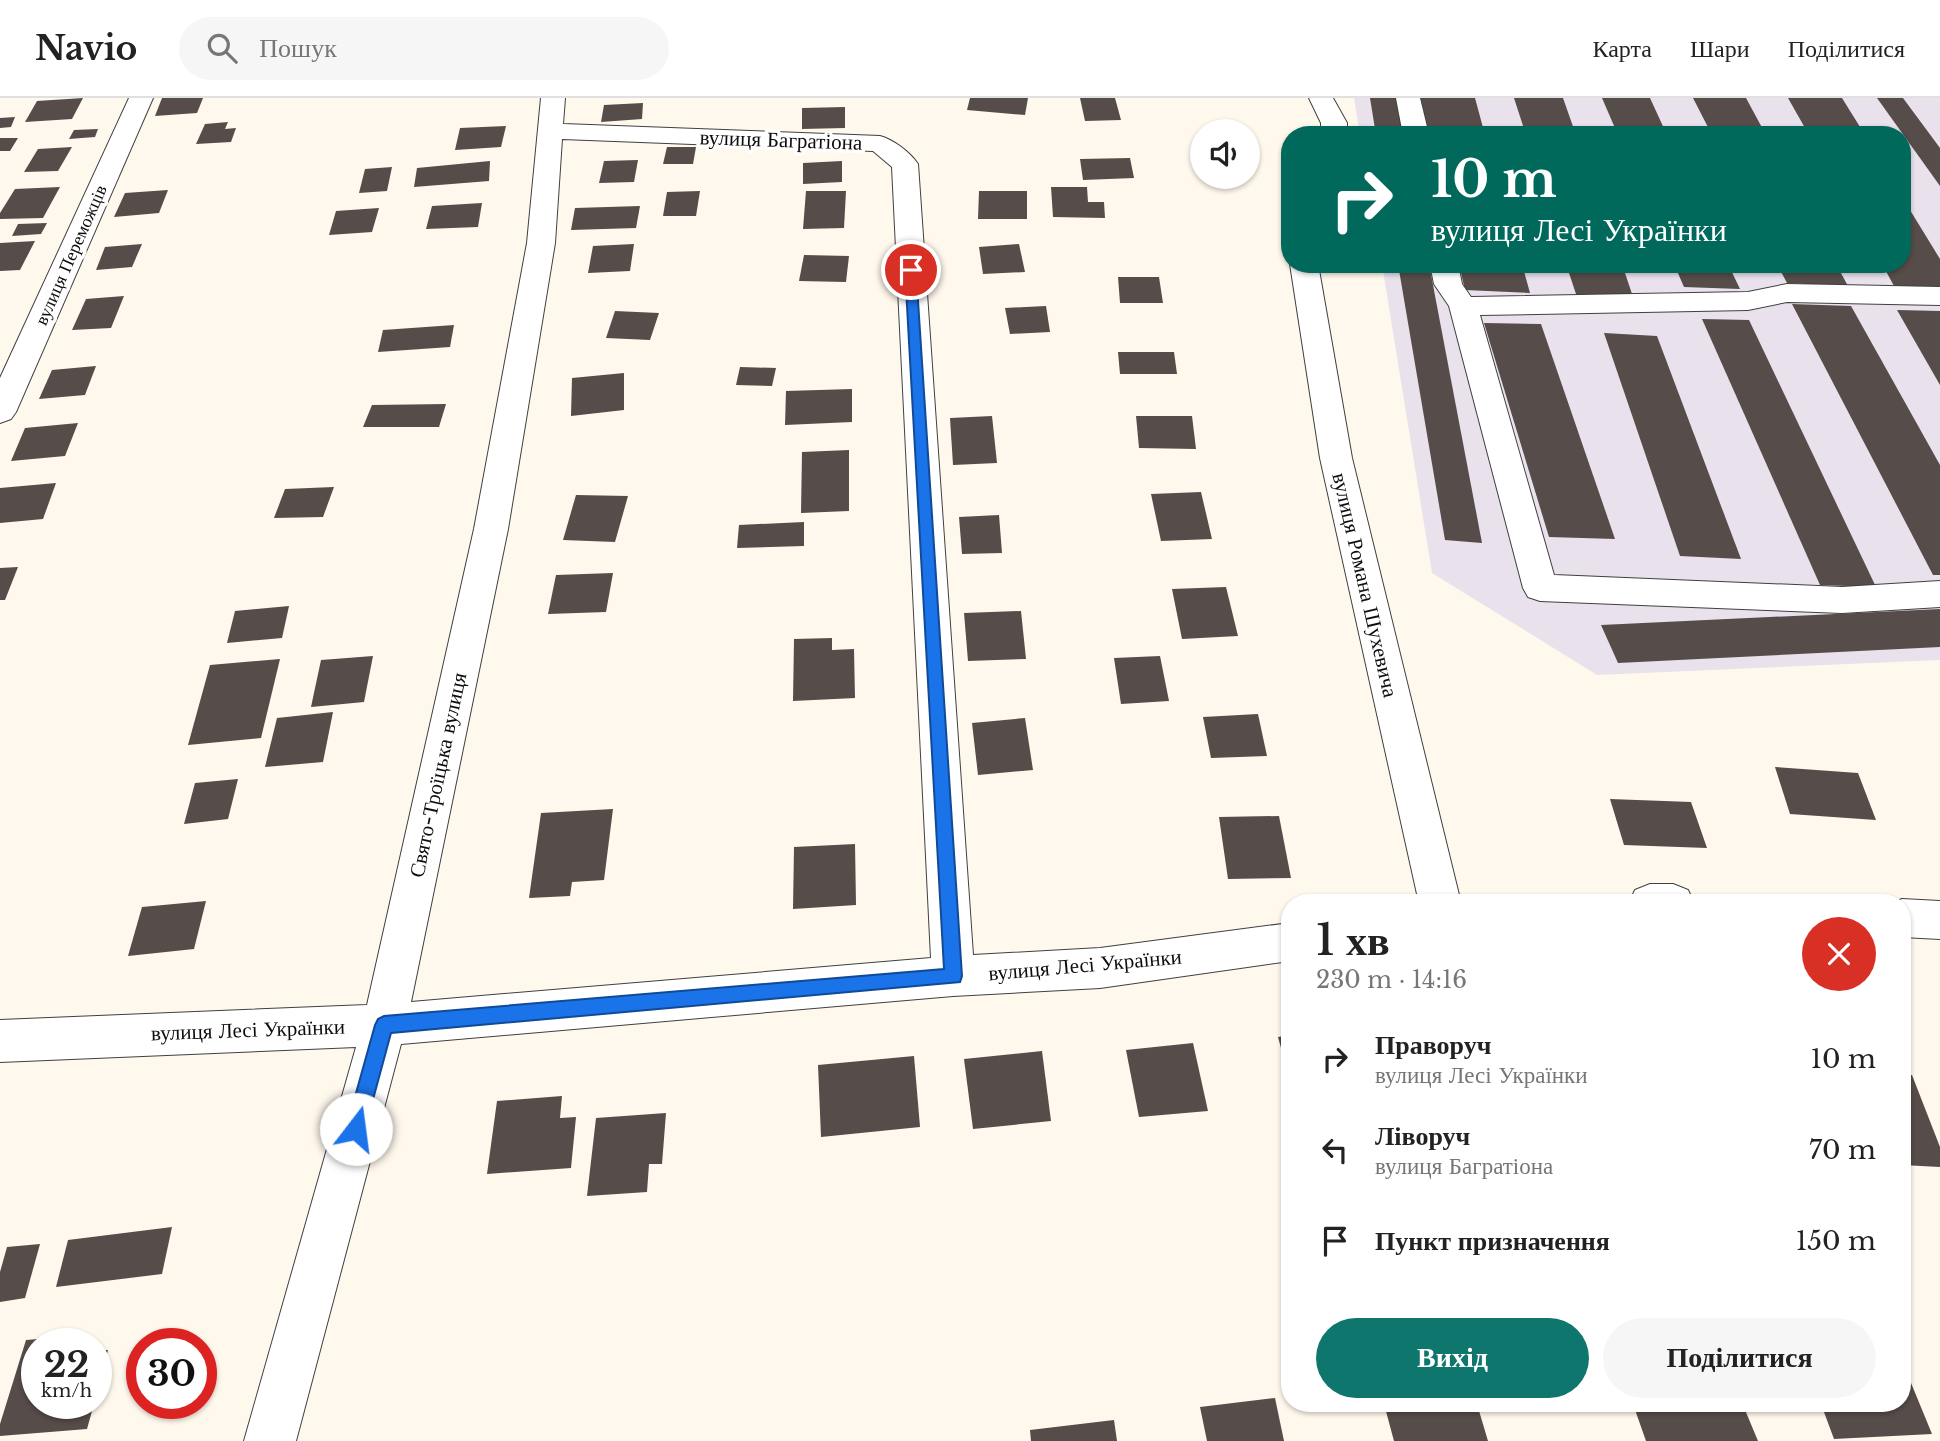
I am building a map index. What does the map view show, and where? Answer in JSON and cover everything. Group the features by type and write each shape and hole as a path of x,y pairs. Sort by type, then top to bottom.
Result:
{"street":[{"name":"вулиця Переможців","path":"0,412 141,98"},
{"path":"1321,98 1334,126"},
{"path":"1408,98 1414,126"},
{"name":"вулиця Багратіона","path":"551,114 880,144 905,164 953,976"},
{"name":"Свято-Троїцька вулиця","path":"270,1441 384,1025 491,529 541,243 551,114"},
{"name":"вулиця Романа Шухевича","path":"1305,273 1336,458 1438,894"},
{"path":"1446,273 1448,284 1463,306 1540,588 1842,600 1940,594"},
{"path":"1463,306 1748,301 1787,293 1940,296"},
{"path":"1911,918 1940,920"},
{"name":"вулиця Лесі Українки","path":"0,1041 384,1025 953,976 1100,968 1281,943"}],"shaded area":[{"path":"1354,98 1940,98 1940,660 1597,675 1432,573 1383,273 1911,273 1911,126 1359,126"}],"building":[{"path":"83,98 72,119 25,122 37,101"},
{"path":"162,98 203,98 197,113 155,116"},
{"path":"970,98 1028,98 1025,115 967,110"},
{"path":"1080,98 1115,98 1121,120 1085,121"},
{"path":"1370,98 1397,98 1402,126 1375,126"},
{"path":"1419,98 1475,98 1483,126 1426,126"},
{"path":"1514,98 1563,98 1573,126 1523,126"},
{"path":"1602,98 1650,98 1663,126 1614,126"},
{"path":"1693,98 1746,98 1761,126 1707,126"},
{"path":"1788,98 1842,98 1859,126 1804,126"},
{"path":"1877,98 1903,98 1940,148 1940,186 1911,145 1911,126 1897,126"},
{"path":"643,103 642,119 601,122 604,105"},
{"path":"845,107 845,128 802,129 802,108"},
{"path":"15,117 11,127 0,128 0,118"},
{"path":"228,122 225,129 236,128 231,142 196,144 205,124"},
{"path":"506,126 501,147 455,150 460,128"},
{"path":"98,129 95,137 69,139 74,130"},
{"path":"0,138 18,138 10,151 0,151"},
{"path":"72,147 58,171 24,172 38,149"},
{"path":"667,147 696,147 693,164 663,164"},
{"path":"1130,158 1134,178 1083,180 1080,159"},
{"path":"638,160 634,182 599,183 604,161"},
{"path":"490,161 489,181 414,187 417,168"},
{"path":"842,161 842,182 803,184 803,163"},
{"path":"392,167 387,191 359,193 365,169"},
{"path":"60,187 43,218 0,219 0,213 15,189"},
{"path":"1051,187 1087,187 1088,202 1104,202 1105,218 1053,217"},
{"path":"168,190 159,213 114,217 125,193"},
{"path":"700,191 696,216 663,216 667,192"},
{"path":"806,191 846,191 844,228 803,229"},
{"path":"979,191 1027,191 1027,219 978,219"},
{"path":"482,203 478,227 426,229 432,206"},
{"path":"640,206 636,228 571,230 575,208"},
{"path":"379,208 372,232 329,235 336,211"},
{"path":"1911,212 1940,259 1940,287 1894,286 1887,273 1911,273"},
{"path":"47,223 41,234 12,236 18,224"},
{"path":"35,241 20,270 0,271 0,243"},
{"path":"142,244 132,267 96,270 105,247"},
{"path":"634,244 630,271 588,273 593,246"},
{"path":"1019,244 1025,272 983,274 979,247"},
{"path":"804,255 849,256 846,282 799,281"},
{"path":"1400,273 1431,273 1482,543 1445,540"},
{"path":"1461,273 1524,273 1530,293 1465,290"},
{"path":"1569,273 1625,273 1633,297 1576,294"},
{"path":"1678,273 1732,273 1740,289 1684,287"},
{"path":"1782,273 1841,273 1848,286 1787,283"},
{"path":"1118,277 1159,277 1163,303 1120,303"},
{"path":"124,296 111,328 72,330 86,299"},
{"path":"1792,304 1851,306 1940,465 1940,575 1933,575"},
{"path":"1046,306 1050,332 1010,334 1005,308"},
{"path":"1897,310 1940,311 1940,385"},
{"path":"615,311 659,313 650,340 606,338"},
{"path":"1702,319 1749,320 1876,587 1820,585"},
{"path":"1484,323 1541,324 1615,539 1549,537"},
{"path":"454,325 450,347 378,352 383,330"},
{"path":"1604,333 1657,336 1741,559 1680,556"},
{"path":"1118,352 1174,352 1177,374 1120,374"},
{"path":"96,366 85,395 39,399 52,370"},
{"path":"740,367 776,368 772,386 736,385"},
{"path":"624,373 624,410 571,416 572,378"},
{"path":"852,389 852,422 785,425 786,391"},
{"path":"446,404 439,427 363,427 372,405"},
{"path":"992,416 997,463 953,465 950,418"},
{"path":"1136,416 1192,416 1196,449 1139,448"},
{"path":"78,423 65,456 11,461 25,428"},
{"path":"849,450 849,511 801,513 802,452"},
{"path":"56,483 43,519 0,523 0,488"},
{"path":"334,487 323,517 274,518 285,489"},
{"path":"1201,492 1212,539 1161,541 1151,494"},
{"path":"576,495 628,496 615,542 563,540"},
{"path":"999,515 1002,553 962,554 959,517"},
{"path":"804,522 804,546 737,548 739,525"},
{"path":"18,567 5,600 0,600 0,568"},
{"path":"613,573 606,612 548,614 556,575"},
{"path":"1226,587 1238,636 1182,639 1172,589"},
{"path":"289,606 282,638 227,643 235,611"},
{"path":"1940,609 1940,647 1618,663 1601,625"},
{"path":"1021,611 1026,659 968,661 964,613"},
{"path":"832,638 832,650 854,649 855,698 793,701 794,639"},
{"path":"373,656 364,702 311,707 321,660"},
{"path":"1160,656 1169,701 1121,704 1114,658"},
{"path":"280,659 261,738 188,745 210,665"},
{"path":"333,712 323,762 265,767 277,718"},
{"path":"1258,714 1267,756 1211,758 1203,717"},
{"path":"1025,718 1033,770 978,775 972,723"},
{"path":"1775,767 1858,773 1876,820 1790,814"},
{"path":"238,779 228,819 184,824 195,783"},
{"path":"1610,799 1691,802 1707,848 1624,845"},
{"path":"613,809 604,880 572,882 570,896 529,898 541,813"},
{"path":"1279,816 1291,878 1228,879 1219,817"},
{"path":"855,844 856,905 793,909 794,847"},
{"path":"206,901 194,949 128,956 142,907"},
{"path":"1193,1043 1208,1111 1139,1117 1126,1050"},
{"path":"1042,1051 1051,1121 973,1129 964,1059"},
{"path":"914,1056 920,1127 821,1137 818,1065"},
{"path":"1911,1075 1940,1147 1940,1167 1911,1165"},
{"path":"562,1096 560,1118 576,1117 571,1168 487,1174 497,1101"},
{"path":"666,1113 662,1164 649,1164 647,1192 587,1196 596,1118"},
{"path":"172,1227 162,1274 56,1287 68,1240"},
{"path":"40,1244 25,1298 0,1302 0,1272 7,1247"},
{"path":"21,1356 21,1419 90,1419 87,1429 0,1436 0,1424"},
{"path":"1911,1383 1932,1434 1834,1439 1824,1412 1911,1412"},
{"path":"1275,1398 1284,1441 1207,1441 1200,1407"},
{"path":"1386,1412 1479,1412 1488,1441 1394,1441"},
{"path":"1636,1412 1746,1412 1758,1441 1646,1441"},
{"path":"1114,1420 1117,1441 1031,1441 1030,1430"}],"route":[{"path":"356,1129 384,1025 953,976 911,270"}]}
